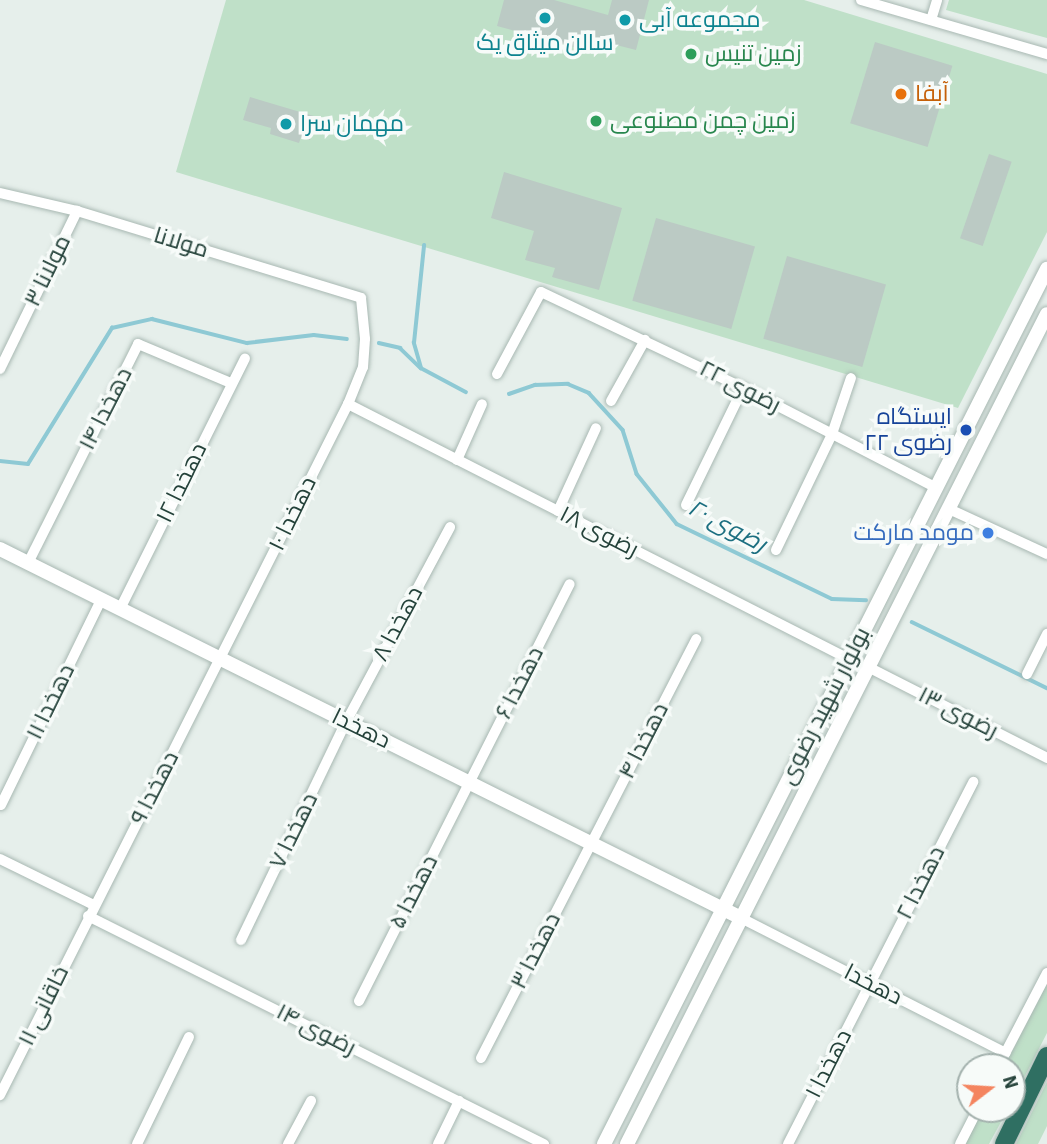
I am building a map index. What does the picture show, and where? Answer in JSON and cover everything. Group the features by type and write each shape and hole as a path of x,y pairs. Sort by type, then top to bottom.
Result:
{"highway":[{"path":"1004,1144 1047,1056"}],"street":[{"path":"861,0 1047,54"},
{"path":"931,20 937,0"},
{"name":"مولانا","path":"0,193 77,211 361,298 363,368"},
{"name":"مولانا ۳","path":"0,369 77,211"},
{"name":"بولوار شهید رضوی","path":"604,1144 1047,269"},
{"name":"رضوی ۲۲","path":"498,374 541,292 743,388 937,488"},
{"path":"1024,316 1045,322"},
{"name":"بولوار شهید رضوی","path":"627,1144 1045,322"},
{"path":"611,401 646,340"},
{"name":"دهخدا ۱۴","path":"28,563 138,344 231,383"},
{"name":"دهخدا ۱۲","path":"120,609 245,358"},
{"name":"دهخدا ۱۰","path":"221,659 348,404 363,368"},
{"path":"776,550 832,434 851,378"},
{"path":"686,505 743,388"},
{"name":"رضوی ۱۸","path":"348,404 849,659"},
{"path":"457,460 482,404"},
{"path":"558,511 596,428"},
{"path":"949,509 1047,554"},
{"name":"دهخدا ۸","path":"346,722 450,527"},
{"name":"دهخدا","path":"0,549 1006,1053"},
{"name":"دهخدا ۶","path":"469,783 570,584"},
{"name":"دهخدا ۱۱","path":"1,805 101,600"},
{"path":"1027,674 1047,634"},
{"name":"دهخدا ۴","path":"592,844 696,639"},
{"name":"دهخدا ۹","path":"88,916 221,659"},
{"name":"رضوی ۱۳","path":"868,667 1047,758"},
{"name":"دهخدا ۷","path":"241,940 346,722"},
{"name":"دهخدا ۲","path":"870,984 972,782"},
{"name":"دهخدا ۵","path":"359,1001 469,783"},
{"name":"دهخدا ۳","path":"481,1058 592,844"},
{"path":"0,859 94,905"},
{"name":"خاقانی ۱۱","path":"0,1096 88,916"},
{"name":"رضوی ۱۴","path":"88,916 544,1144"},
{"path":"1006,1053 1047,973"},
{"name":"دهخدا ۱","path":"788,1144 870,984"},
{"path":"137,1144 189,1037"},
{"path":"288,1144 311,1101"},
{"path":"438,1144 459,1101"},
{"path":"960,1144 971,1123"}],"green space":[{"path":"226,0 804,0 1047,74 1047,232 958,408 176,172"},
{"path":"949,0 1047,0 1047,38 946,10"},
{"path":"1047,984 1047,1033 1026,1074 1026,1053 1011,1053"},
{"path":"1047,1082 1047,1126 1038,1144 1016,1144"},
{"path":"976,1123 1000,1123 989,1144 965,1144"}],"building":[{"path":"504,0 554,0 608,15 612,0 649,0 636,50 585,37 581,49 497,26"},
{"name":"آبفا","path":"875,42 952,66 928,147 850,123"},
{"name":"مهمان سرا","path":"250,97 317,117 310,140 301,137 299,143 270,134 271,128 243,120"},
{"path":"989,154 1012,162 983,246 960,238"},
{"path":"504,172 622,208 599,290 552,277 555,268 525,260 534,231 491,218"},
{"path":"656,218 755,246 731,329 632,301"},
{"path":"787,256 886,284 862,367 763,339"}],"waterway":[{"path":"421,368 414,343 424,246"},
{"path":"0,461 28,464 112,328 152,319 247,343 314,335 347,339"},
{"path":"379,343 400,348 421,368 466,392"},
{"name":"رضوی ۲۰","path":"509,394 535,385 568,384 589,393 623,430 637,474 677,524 832,599 866,600"},
{"path":"912,622 1047,688"}],"place":[{"name":"سالن میثاق یک","path":"545,18"},
{"name":"مجموعه آبی","path":"625,20"},
{"name":"زمین تنیس","path":"691,54"},
{"name":"آبفا","path":"901,94"},
{"name":"زمین چمن مصنوعی","path":"596,121"},
{"name":"مهمان سرا","path":"286,124"},
{"name":"ایستگاه رضوی ۲۲","path":"966,430"},
{"name":"مومد مارکت","path":"988,533"}]}
